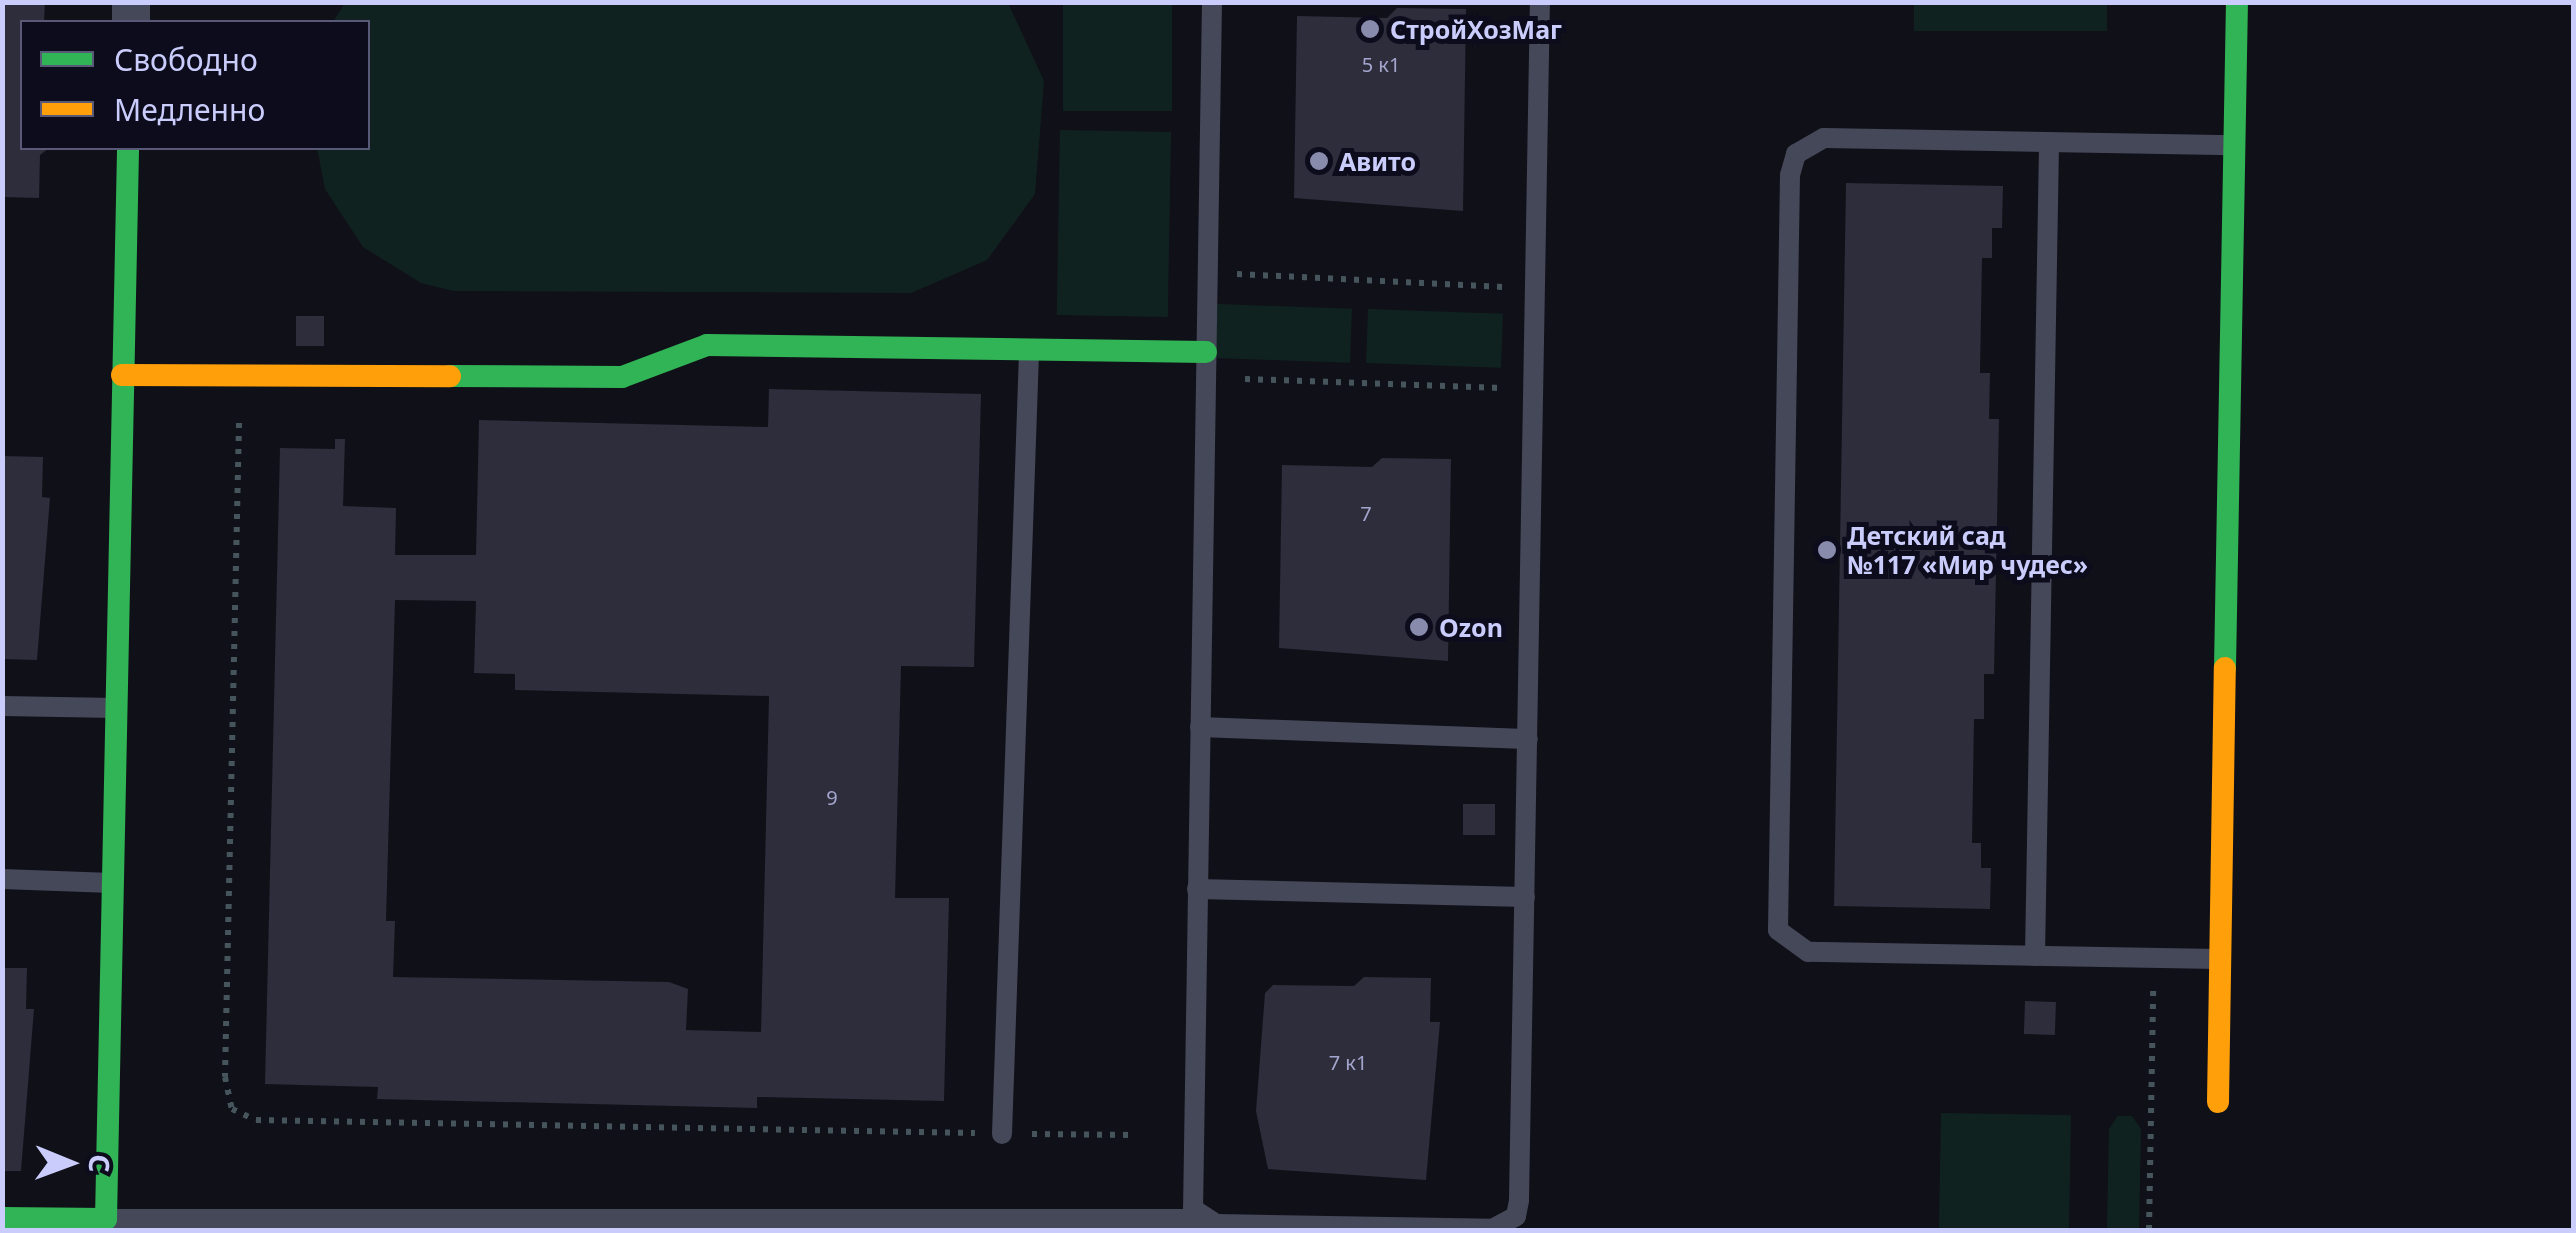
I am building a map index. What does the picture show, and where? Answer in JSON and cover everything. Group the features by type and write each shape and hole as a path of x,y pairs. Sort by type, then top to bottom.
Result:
{"street":[{"path":"2218,1102 2237,2"},
{"path":"2,1218 106,1219 128,150"},
{"path":"122,375 622,377 707,346 1206,352"}],"lane":[{"path":"1203,1219 1192,1193 1212,2"},
{"path":"106,1219 1203,1219 1492,1229 1516,1216 1540,2"},
{"path":"2220,959 2035,956 1790,944 1778,930 1778,814 1796,154 1824,138 2234,145"},
{"path":"2035,956 2049,142"},
{"path":"1002,1134 1029,350"},
{"path":"2,706 115,708"},
{"path":"1200,727 1528,739"},
{"path":"2,879 114,884"},
{"path":"1197,889 1525,896"}],"path":[{"path":"1208,272 1536,288"},
{"path":"240,375 225,1077 232,1108 256,1120 1136,1135"},
{"path":"1206,377 1534,389"},
{"path":"2148,1230 2154,958"}],"green space":[{"path":"345,3 1008,3 1044,81 1035,194 987,260 911,293 454,291 421,283 363,247 325,189 317,150 370,150 370,20 334,20"},
{"path":"1063,3 1172,3 1172,111 1063,111"},
{"path":"1914,3 2107,3 2107,31 1914,31"},
{"path":"1060,130 1171,132 1168,317 1057,315"},
{"path":"1217,304 1352,309 1350,363 1215,358"},
{"path":"1368,309 1503,314 1501,368 1366,363"},
{"path":"1941,1113 2071,1115 2069,1230 1939,1230"},
{"path":"2118,1116 2132,1116 2141,1129 2139,1230 2107,1230 2109,1129"}],"building":[{"path":"2,2 45,2 44,20 20,20 20,150 46,150 40,155 39,198 2,197"},
{"path":"1397,8 1466,9 1463,211 1294,198 1297,16 1387,18"},
{"path":"1846,183 2003,186 2002,228 1992,228 1992,258 1982,258 1980,373 1990,373 1989,419 1999,419 1994,674 1984,674 1984,719 1974,719 1972,843 1981,843 1981,868 1991,868 1990,909 1834,906"},
{"path":"296,316 324,316 324,346 296,346"},
{"path":"769,389 981,394 974,667 901,666 895,898 949,898 944,1101 757,1097 757,1108 377,1099 378,1087 265,1084 280,448 335,449 335,439 345,439 343,506 396,508 395,555 476,555 479,420 768,427","holes":["395,600 476,601 474,673 515,674 515,690 769,696 761,1032 686,1030 688,989 669,982 393,977 395,921 386,921"]},
{"path":"2,456 43,457 42,497 50,498 37,660 2,659"},
{"path":"1382,458 1451,459 1448,661 1279,648 1282,465 1372,467"},
{"path":"1463,804 1495,804 1495,835 1463,835"},
{"path":"2,968 27,968 26,1009 34,1009 21,1171 2,1171"},
{"path":"1364,977 1431,978 1430,1022 1440,1022 1426,1180 1268,1169 1256,1111 1265,993 1273,985 1354,986"},
{"path":"2025,1001 2056,1002 2055,1035 2024,1034"}],"traffic: fast":[{"path":"2225,668 2237,2"},
{"path":"2,1218 106,1219 128,150"},
{"path":"450,376 622,377 707,345 1206,352"}],"traffic: slow":[{"path":"122,375 450,376"},
{"path":"2218,1102 2225,668"}],"place":[{"name":"СтройХозМаг","path":"1370,29"},
{"name":"Авито","path":"1319,161"},
{"name":"Детский сад №117 «Мир чудес»","path":"1827,550"},
{"name":"Ozon","path":"1419,627"}]}
